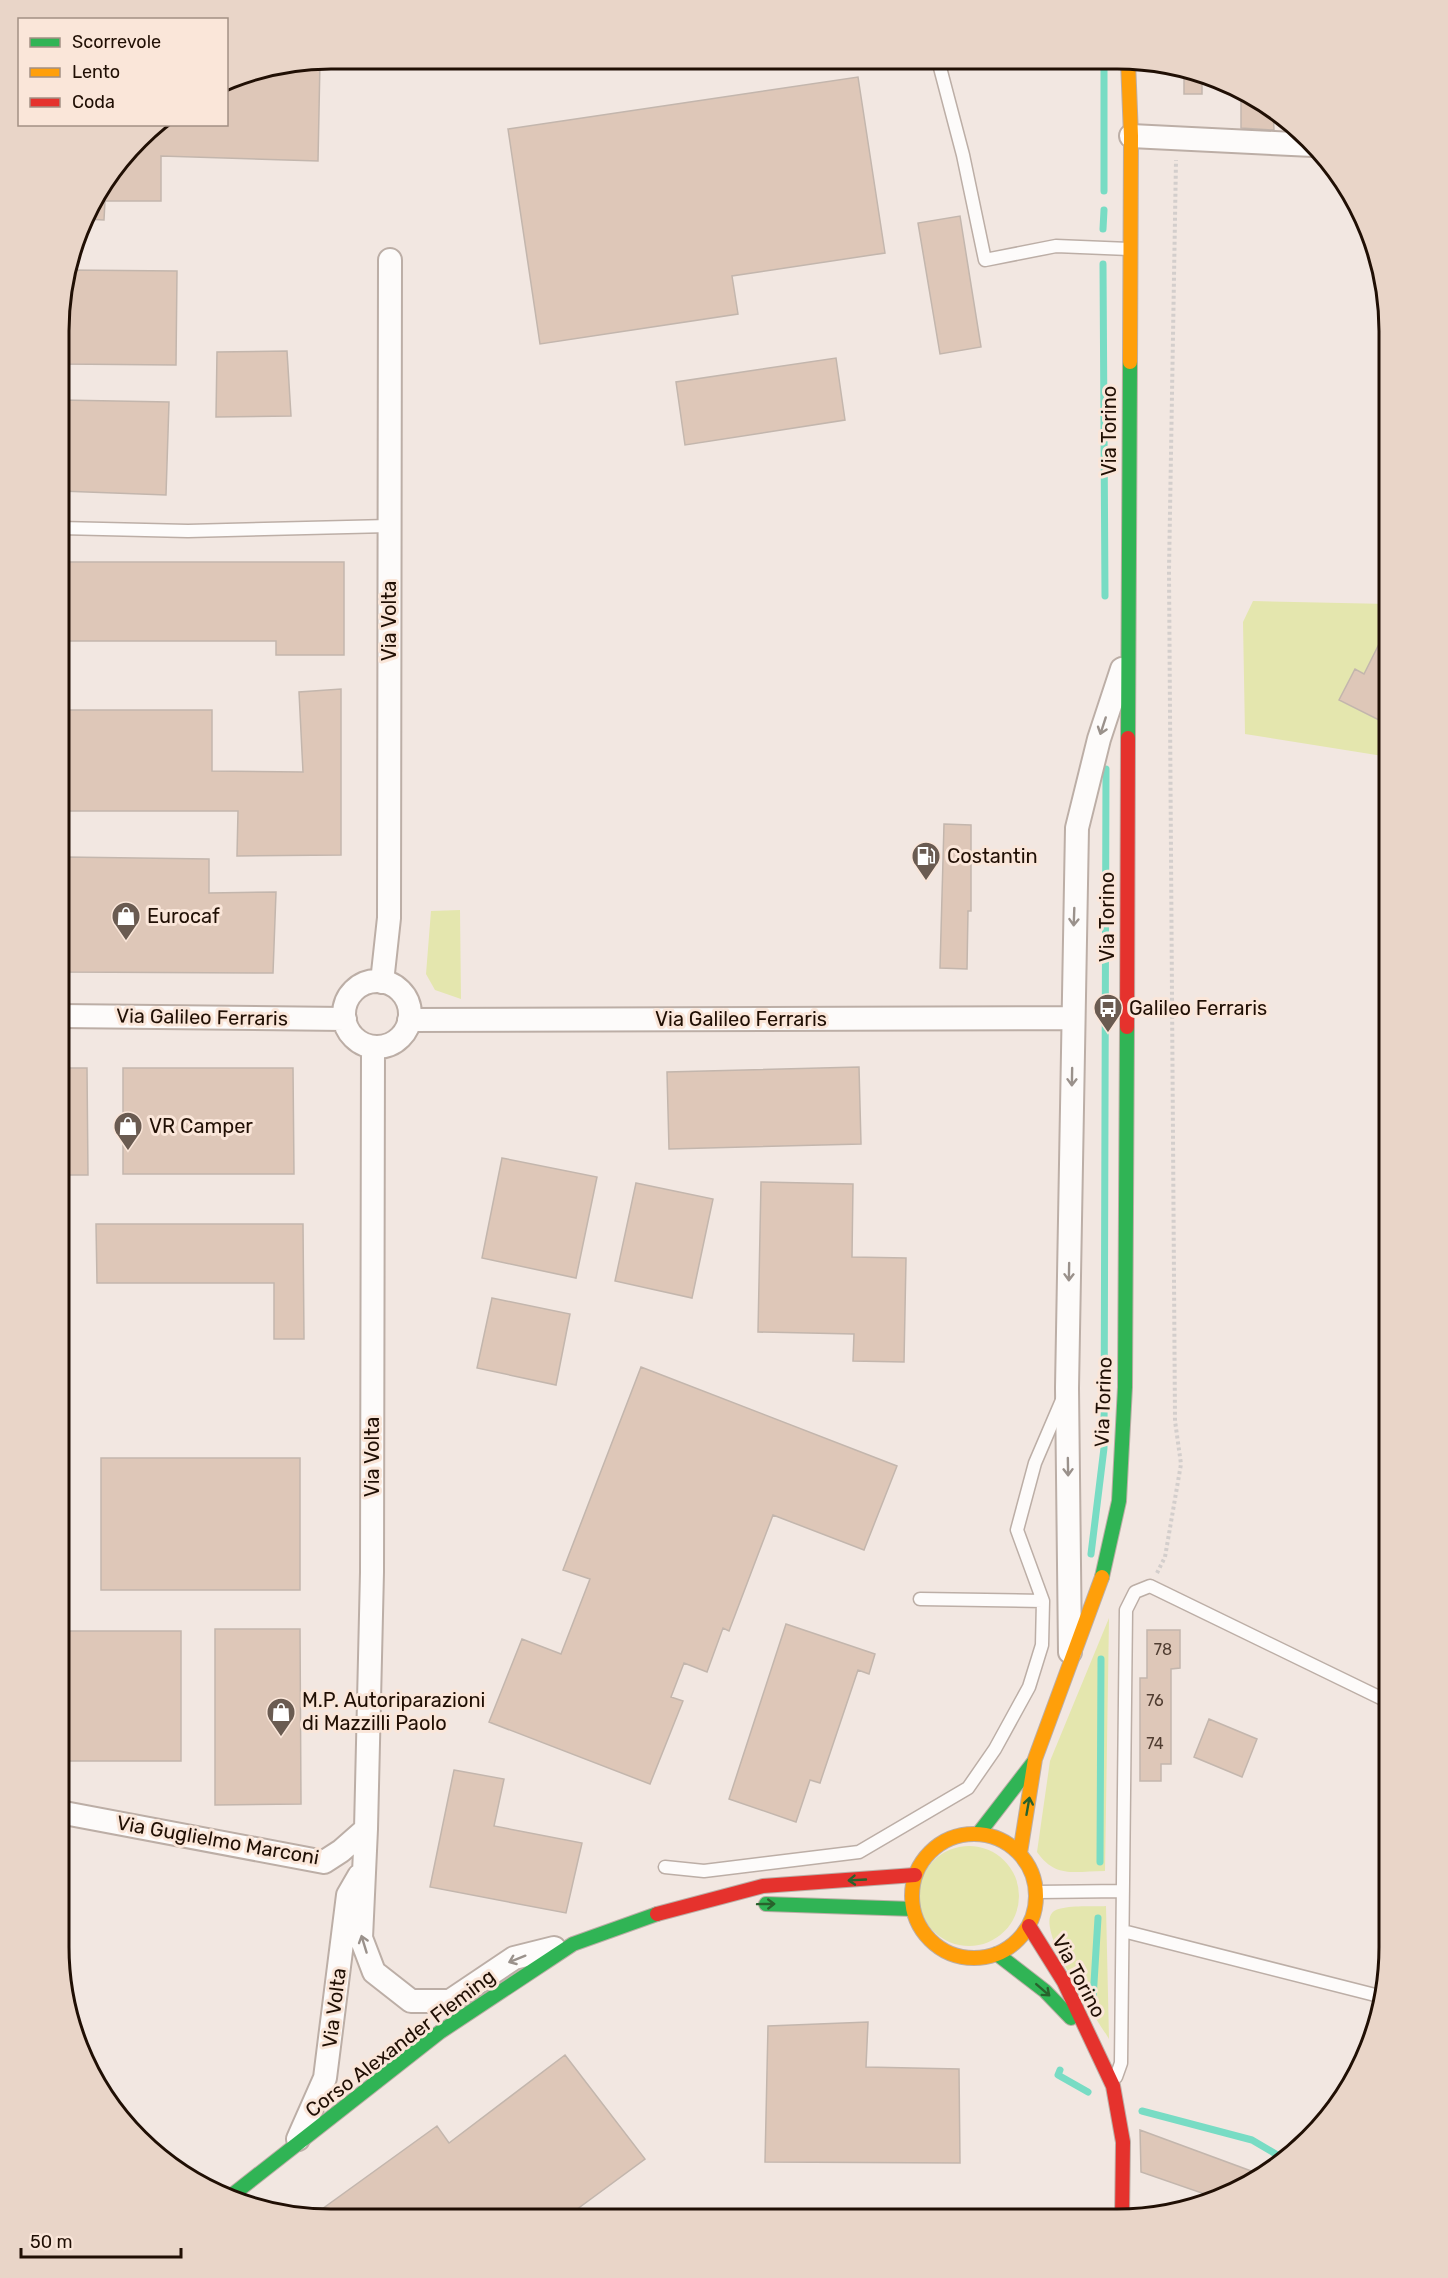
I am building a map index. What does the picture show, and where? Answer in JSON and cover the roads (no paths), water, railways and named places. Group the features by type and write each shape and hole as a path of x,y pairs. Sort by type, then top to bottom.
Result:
{"street":[{"name":"Via Torino","path":"1093,2045 1077,2023 1046,1991 997,1954 1015,1943 1029,1926 1033,1916 1036,1892 1028,1865 1020,1853 1035,1759 1099,1589 1110,1549 1119,1501 1125,1388 1131,136 1128,70"},
{"path":"1131,136 1300,144"},
{"name":"Via Volta","path":"382,982 389,918 390,260"},
{"path":"1071,1668 1067,1388 1077,828 1099,739 1128,650"},
{"path":"367,982 382,982 396,987 404,994 408,1004 409,1020 398,1040 388,1045 373,1047 359,1041 351,1034 345,1019 345,1004 357,987 367,982"},
{"name":"Via Galileo Ferraris","path":"69,1016 345,1019"},
{"name":"Via Galileo Ferraris","path":"409,1020 1073,1018"},
{"name":"Via Volta","path":"373,1047 372,1572 361,1938 374,1972 411,2001 450,2001 514,1958 573,1944"},
{"name":"Via Torino","path":"979,1833 1035,1759"},
{"name":"Via Guglielmo Marconi","path":"69,1814 324,1862 341,1851 366,1829"},
{"path":"997,1954 974,1958 952,1954 927,1936 913,1909 912,1892 915,1875 925,1857 940,1843 959,1835 979,1833 1008,1843 1020,1853"},
{"name":"Via Volta","path":"293,2147 325,2078 348,1895 364,1867"},
{"name":"Corso Alexander Fleming","path":"237,2191 440,2032 573,1944 641,1919 763,1886 915,1875"},
{"name":"Corso Alexander Fleming","path":"708,1901 913,1909"},
{"name":"Via Torino","path":"1029,1926 1064,1982 1113,2086 1123,2142 1122,2209"}],"lane":[{"path":"940,69 963,155 985,260 1056,246 1130,249"},
{"path":"69,528 188,531 389,526"},
{"path":"665,1867 704,1871 859,1852 968,1788 995,1749 1029,1687 1042,1645 1043,1601 1017,1530 1035,1463 1067,1388"},
{"path":"1113,2086 1121,2063 1126,1610 1135,1592 1150,1586 1379,1697"},
{"path":"920,1599 1043,1601"},
{"path":"1036,1892 1123,1891"},
{"path":"1123,1930 1375,1995"}],"waterway":[{"path":"1104,69 1104,191"},
{"path":"1103,229 1104,210"},
{"path":"1103,264 1105,596"},
{"path":"1091,1554 1104,1448 1106,769"},
{"path":"1100,1862 1101,1659"},
{"path":"1093,1999 1098,1918"},
{"path":"1060,2070 1058,2075 1088,2092"},
{"path":"1142,2111 1252,2140 1277,2154"}],"place":[{"name":"Costantin","path":"926,882"},
{"name":"Eurocaf","path":"126,942"},
{"name":"Galileo Ferraris","path":"1108,1034"},
{"name":"VR Camper","path":"128,1152"},
{"name":"M.P. Autoriparazioni di Mazzilli Paolo","path":"281,1738"}]}
